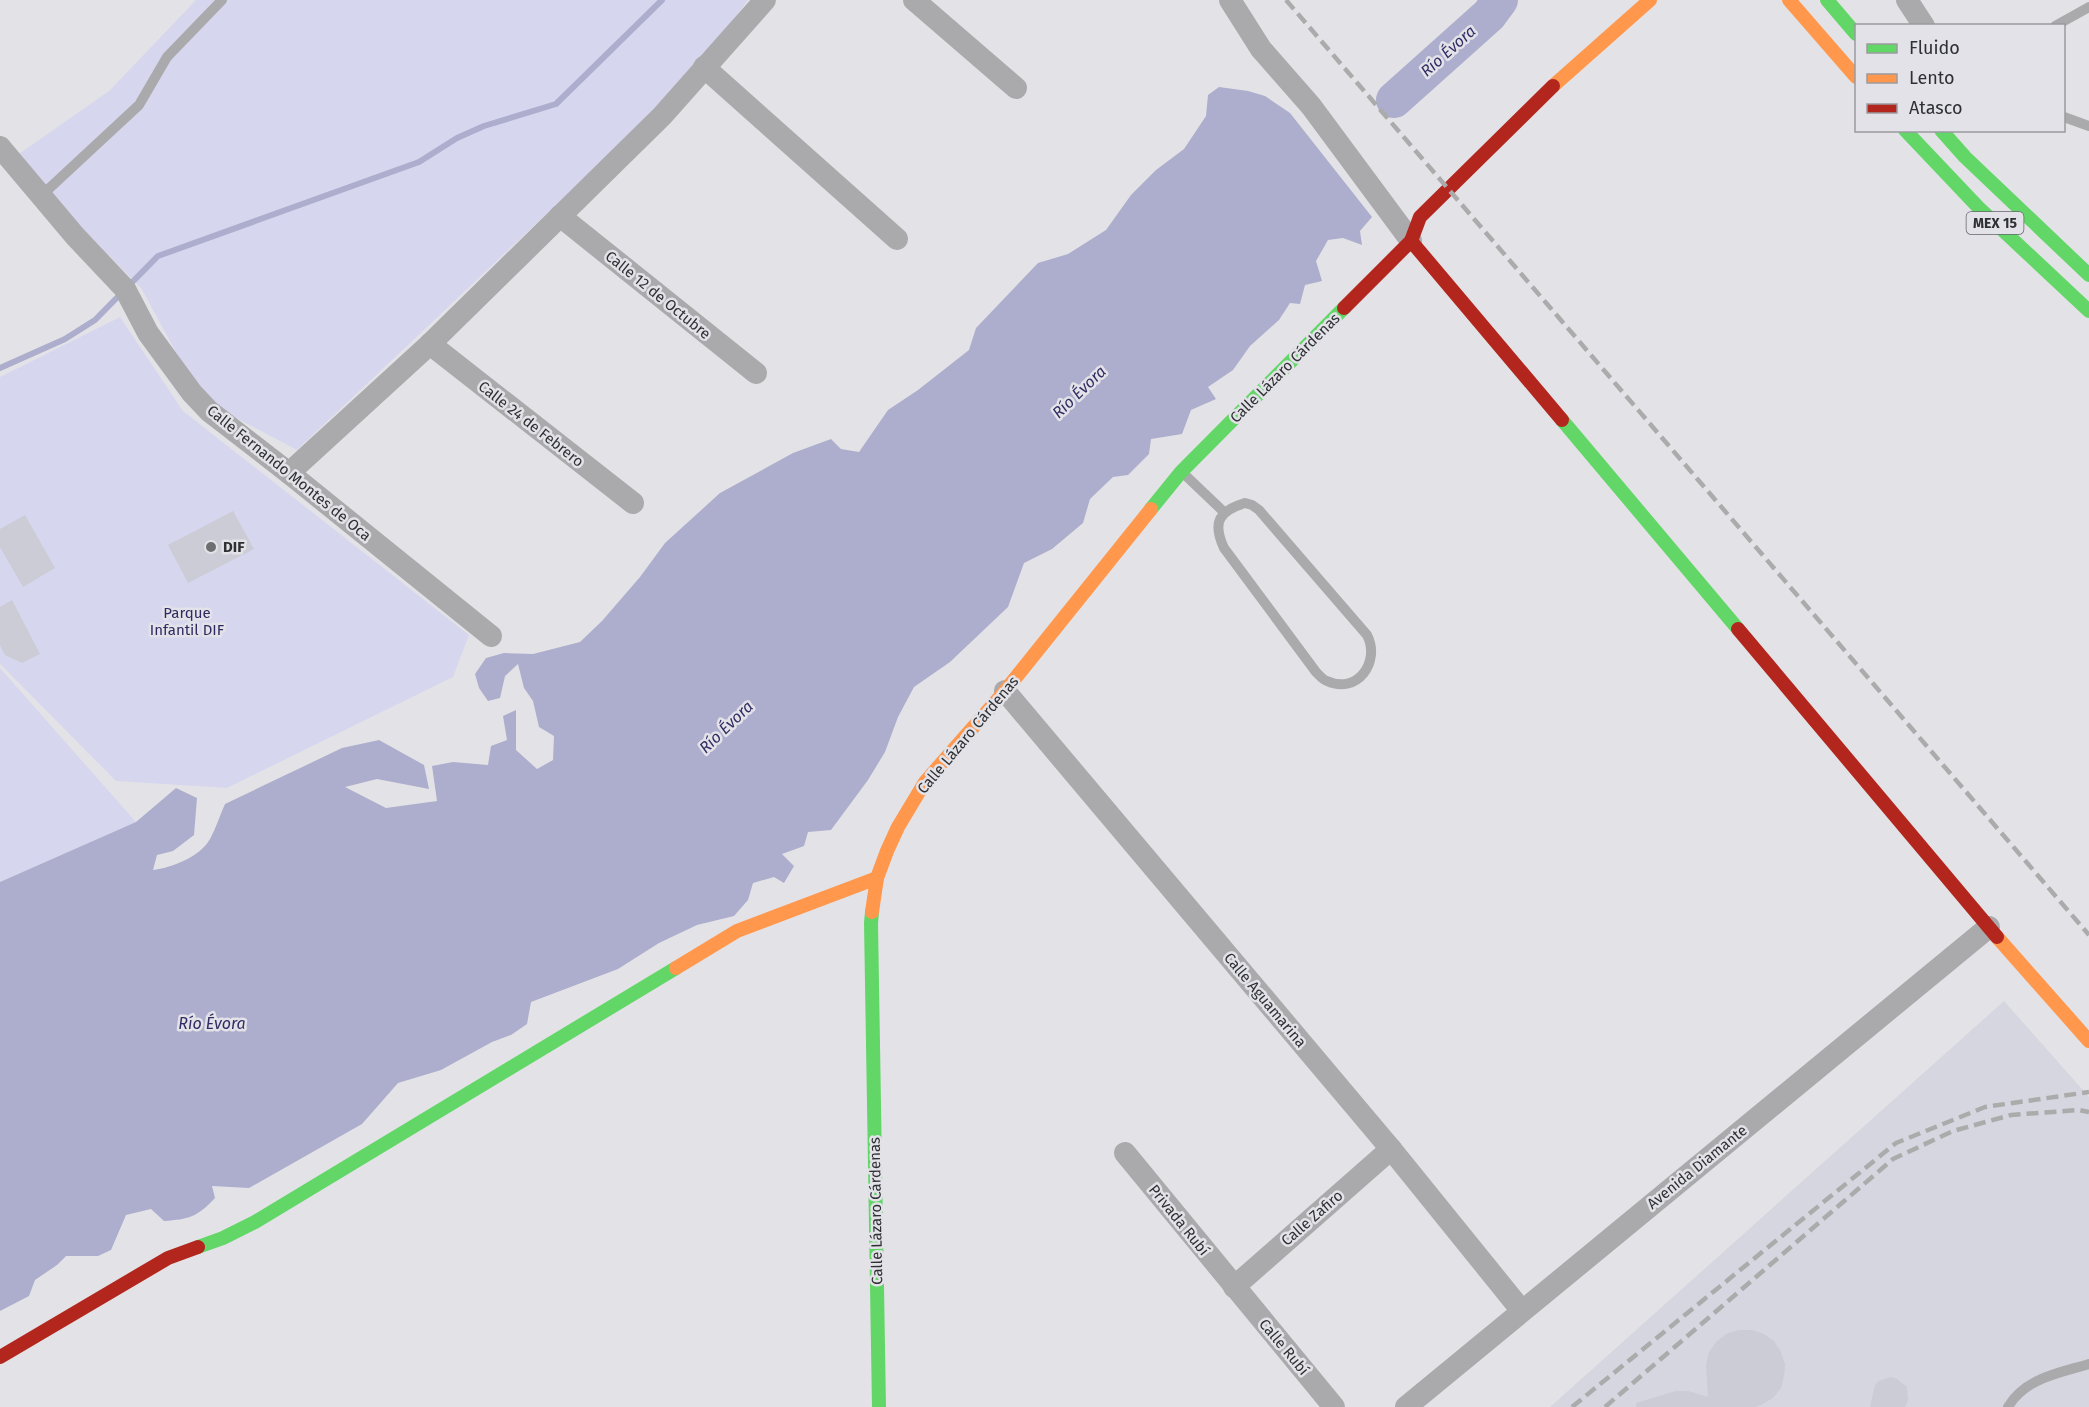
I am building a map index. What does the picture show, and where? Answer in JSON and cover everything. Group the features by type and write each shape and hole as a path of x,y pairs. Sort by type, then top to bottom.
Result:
{"street":[{"path":"289,473 429,344 662,116 765,0"},
{"path":"914,0 1016,88"},
{"path":"1230,0 1261,49 1311,106 1411,241 1989,927 2089,1041"},
{"path":"1411,241 1420,217 1560,80 1650,0"},
{"path":"1789,0 1855,75"},
{"path":"1827,0 1855,32"},
{"path":"1907,0 1923,24"},
{"path":"704,67 897,239"},
{"name":"MEX 15","path":"1907,132 1978,207 2089,311"},
{"name":"MEX 15","path":"1943,132 1965,158 2089,275"},
{"path":"1960,132 1965,158"},
{"name":"Calle Fernando Montes de Oca","path":"0,147 75,236 125,289 148,333 192,393 209,411 491,636"},
{"name":"Calle 12 de Octubre","path":"560,216 756,373"},
{"name":"Calle Lázaro Cárdenas","path":"879,1407 873,900 877,878 898,827 925,782 1005,691 1181,472 1411,241"},
{"name":"Calle 24 de Febrero","path":"429,344 633,503"},
{"name":"Calle Aguamarina","path":"1005,691 1391,1149 1522,1311"},
{"path":"0,1357 168,1258 223,1238 255,1222 736,931 877,878"},
{"name":"Avenida Diamante","path":"1406,1407 1989,927"},
{"name":"Calle Zafiro","path":"1234,1287 1391,1149"},
{"name":"Privada Rubí","path":"1125,1153 1234,1287"},
{"name":"Calle Rubí","path":"1234,1287 1334,1407"}],"lane":[{"path":"41,196 139,105 167,57 222,0"},
{"path":"2059,24 2089,7"},
{"path":"2065,117 2089,126"},
{"path":"1181,472 1224,512"},
{"path":"1245,503 1259,510 1367,635 1372,645 1372,654 1367,669 1359,679 1338,684 1326,681 1316,672 1224,548 1217,530 1224,512 1245,503"},
{"path":"2008,1407 2025,1387 2043,1378 2089,1364"}],"shaded area":[{"path":"2004,1001 2089,1097 2089,1407 1550,1407"}],"green space":[{"path":"196,0 748,0 687,81 297,450 202,400 141,288 13,158 109,91"},
{"name":"Parque Infantil DIF","path":"120,317 183,411 469,635 453,677 227,788 116,781 0,664 0,377"},
{"path":"0,668 136,822 0,882"}],"water":[{"name":"Río Évora","path":"1219,87 1265,96 1290,113 1372,217 1360,231 1362,245 1343,238 1328,240 1316,261 1322,281 1305,285 1300,304 1290,303 1279,320 1250,346 1233,370 1208,387 1216,399 1191,410 1182,434 1151,439 1149,454 1128,475 1113,477 1090,499 1083,523 1052,549 1024,563 1008,607 950,662 914,687 898,717 885,752 868,780 831,830 808,832 804,846 782,854 794,866 784,883 774,877 753,883 748,900 734,916 697,925 659,943 618,969 531,1002 527,1024 511,1035 492,1042 441,1070 398,1083 362,1124 249,1188 212,1186 215,1198 203,1210 186,1218 164,1221 151,1209 126,1215 111,1250 98,1256 66,1256 35,1280 29,1296 0,1311 0,882 136,822 176,788 197,798 194,835 173,851 157,855 153,870 176,864 192,856 205,845 212,835 225,804 342,748 379,740 424,765 429,789 377,779 345,787 386,808 437,801 432,766 453,762 488,765 491,746 507,740 503,716 516,710 516,750 537,769 553,760 554,736 539,727 533,701 524,688 518,664 505,676 500,698 488,701 479,688 475,674 486,658 504,653 533,654 580,642 602,621 640,577 665,543 720,493 793,453 831,439 841,449 859,452 888,410 969,350 976,328 1038,263 1068,254 1106,230 1131,195 1156,170 1184,149 1206,116 1208,95"}],"building":[{"name":"DIF","path":"233,511 254,549 188,583 168,545"},
{"path":"25,515 55,568 23,587 0,547 0,529"},
{"path":"12,600 40,654 22,663 5,655 0,645 0,607"},
{"path":"1752,1330 1764,1334 1774,1341 1781,1352 1785,1364 1784,1376 1781,1388 1773,1398 1755,1407 1636,1407 1636,1403 1676,1391 1688,1391 1708,1397 1706,1365 1709,1352 1717,1341 1728,1333"},
{"path":"1891,1377 1907,1387 1908,1400 1905,1407 1870,1407 1875,1385"}],"waterway":[{"path":"0,368 65,339 95,320 158,256 419,162 457,138 484,126 556,104 662,0"},
{"name":"Río Évora","path":"1394,100 1489,15 1500,0"}],"railway":[{"path":"1286,0 2089,935"},
{"path":"1572,1407 1896,1143 1985,1107 2089,1092"},
{"path":"1605,1407 1893,1159 1953,1131 2011,1115 2079,1110 2089,1112"}],"traffic: fast":[{"path":"1827,0 1855,33"},
{"path":"1907,132 1978,207 2089,311"},
{"path":"1943,132 1965,157 2089,275"},
{"path":"1151,509 1181,472 1344,308"},
{"path":"1562,420 1738,629"},
{"path":"872,912 879,1407"},
{"path":"198,1247 255,1222 676,968"}],"traffic: slow":[{"path":"1553,86 1650,0"},
{"path":"1789,0 1855,76"},
{"path":"872,912 877,878 887,851 898,827 925,782 1005,691 1151,509"},
{"path":"676,968 737,931 877,878"},
{"path":"1997,937 2089,1041"}],"traffic: jam":[{"path":"1344,308 1411,241 1420,217 1553,86"},
{"path":"1411,241 1562,420"},
{"path":"1738,629 1997,937"},
{"path":"0,1357 168,1258 198,1247"}],"place":[{"name":"DIF","path":"211,547"}]}
